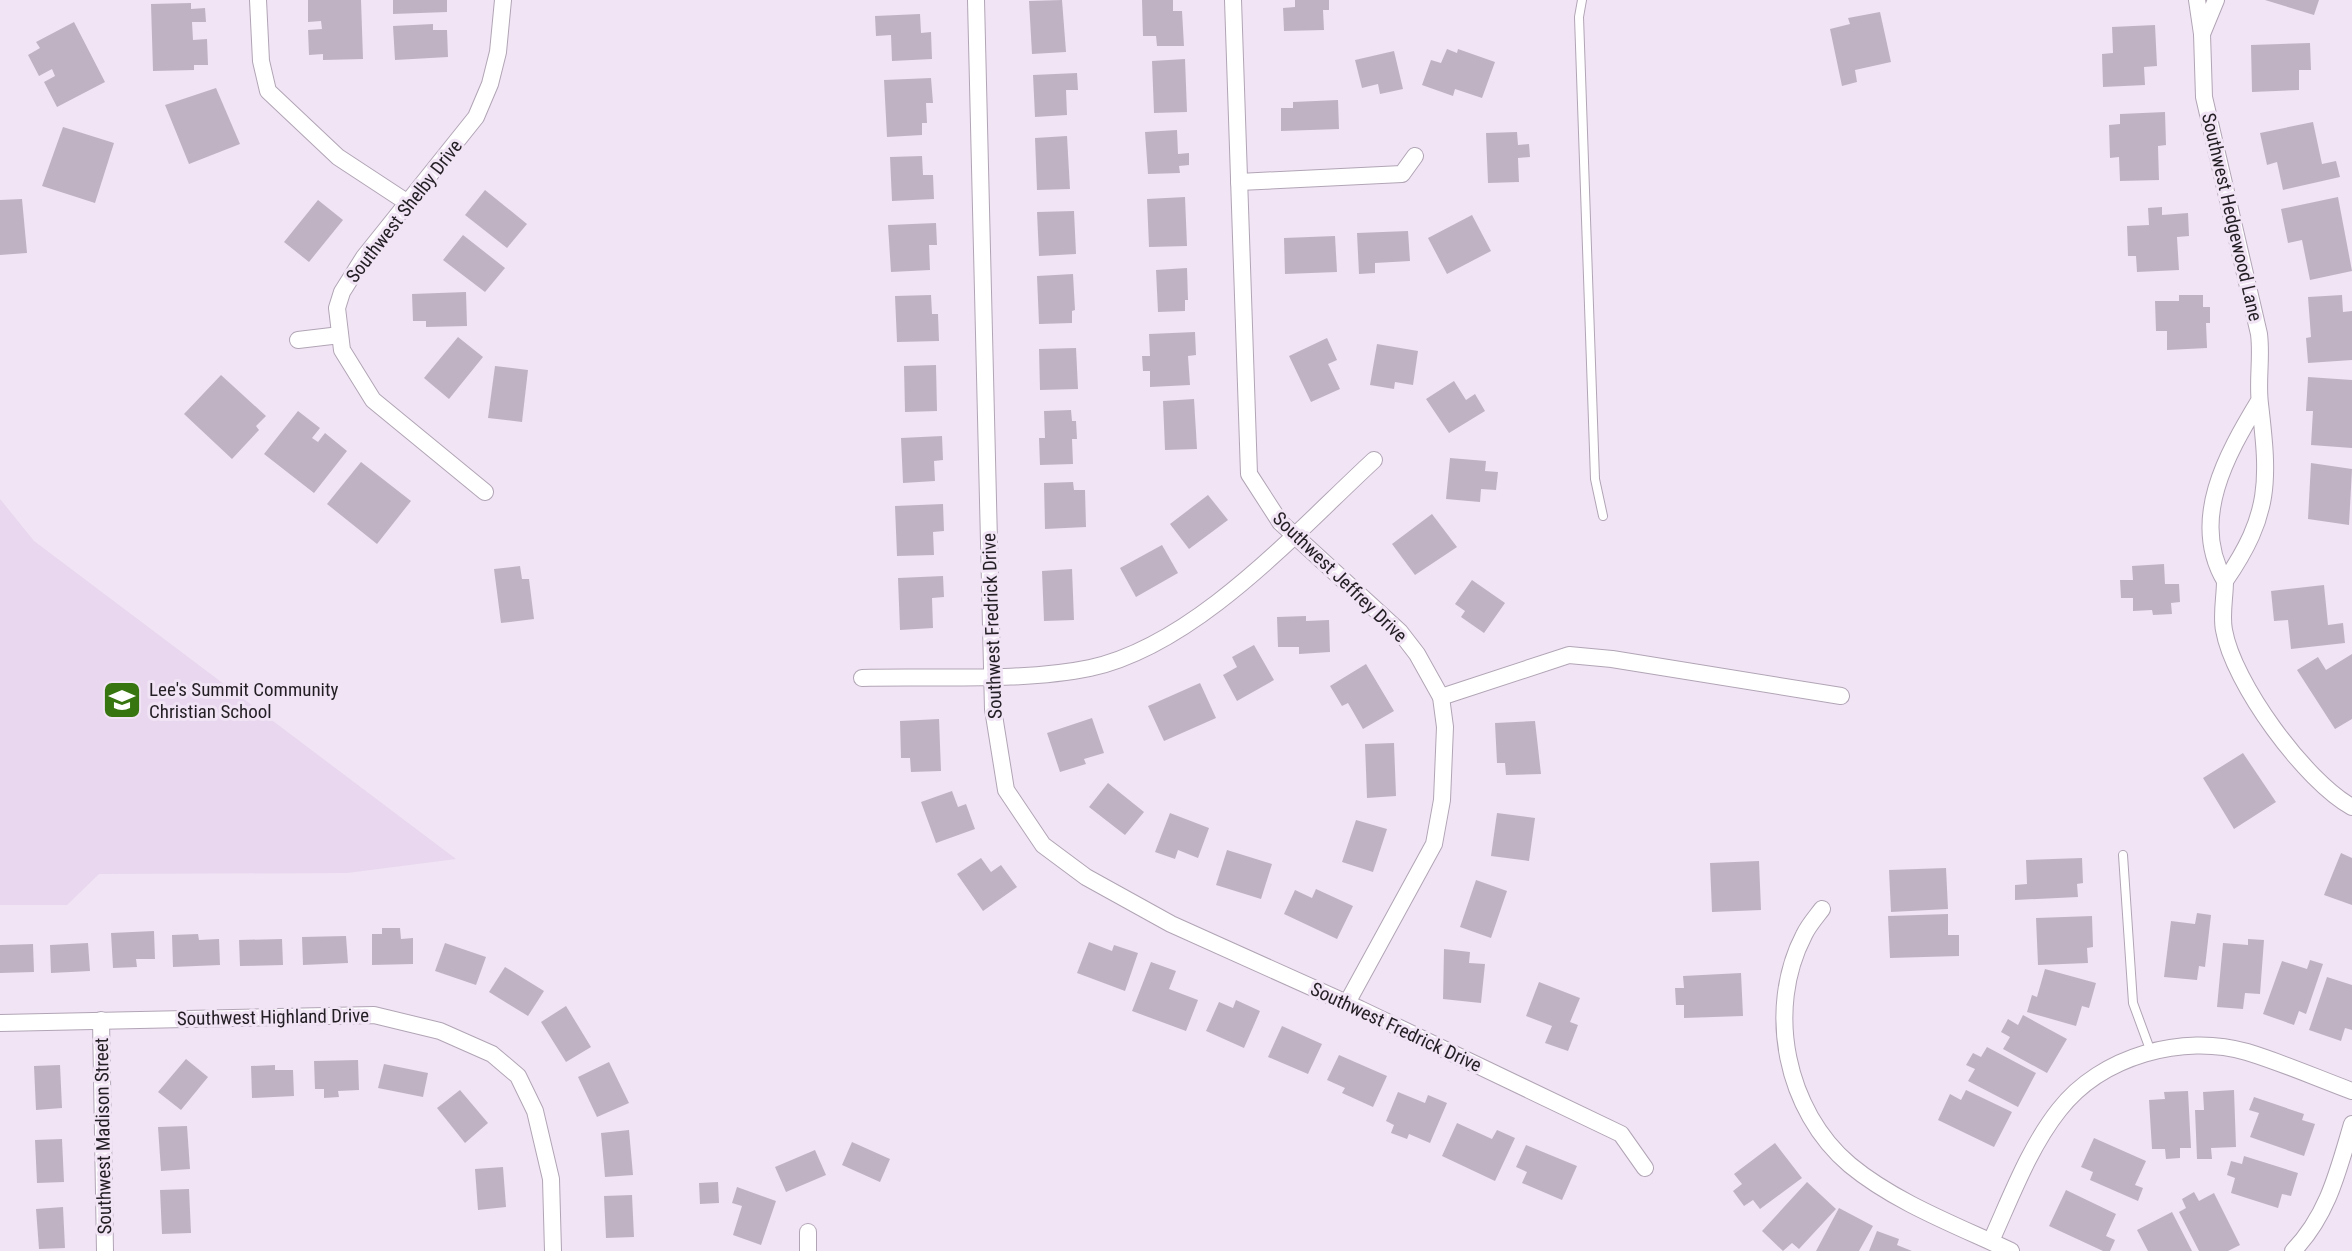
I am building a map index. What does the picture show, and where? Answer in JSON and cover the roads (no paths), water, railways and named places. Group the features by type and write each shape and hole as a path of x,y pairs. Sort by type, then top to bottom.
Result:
{"street":[{"path":"258,0 261,61 268,91 338,157 408,203"},
{"name":"Southwest Shelby Drive","path":"485,492 373,400 342,350 337,308 342,292 364,257 476,117 490,84 498,52 503,0"},
{"name":"Southwest Fredrick Drive","path":"976,0 993,709 1006,790 1043,845 1086,877 1171,924 1347,1003 1621,1134 1645,1168"},
{"name":"Southwest Jeffrey Drive","path":"1233,0 1249,474 1280,523 1400,632 1417,654 1441,697 1445,727 1442,800 1434,844 1347,1003"},
{"name":"Southwest Hedgewood Lane","path":"2196,0 2202,34 2201,74 2204,97 2259,334 2262,368 2259,401 2266,437 2267,474 2261,517 2240,559 2225,581"},
{"name":"Southwest Hedgewood Lane","path":"2202,34 2216,0"},
{"path":"1239,182 1402,174 1415,156"},
{"path":"298,340 340,335"},
{"name":"Southwest Hedgewood Lane","path":"2259,401 2226,457 2216,484 2211,515 2217,568 2225,581 2224,628 2238,671 2304,767 2325,788 2352,807"},
{"path":"862,678 992,675 1089,668 1129,657 1167,639 1202,615 1374,460"},
{"path":"1441,697 1569,655 1842,696"},
{"path":"1822,909 1804,935 1786,1001 1788,1059 1795,1087 1807,1111 1826,1139 1850,1165 1890,1191 2011,1251"},
{"name":"Southwest Highland Drive","path":"0,1023 374,1015 440,1031 492,1054 518,1076 535,1111 551,1179 553,1251"},
{"name":"Southwest Madison Street","path":"101,1020 105,1251"},
{"path":"1991,1241 2035,1146 2061,1107 2099,1074 2151,1052 2204,1046 2246,1052 2352,1091"},
{"path":"2293,1251 2305,1239 2330,1196 2352,1124"},
{"path":"808,1232 808,1251"}],"lane":[{"path":"1582,0 1579,17 1595,479 1603,516"},
{"path":"2123,855 2133,1003 2151,1052"}],"place":[{"name":"Lee's Summit Community Christian School","path":"122,700"}]}
